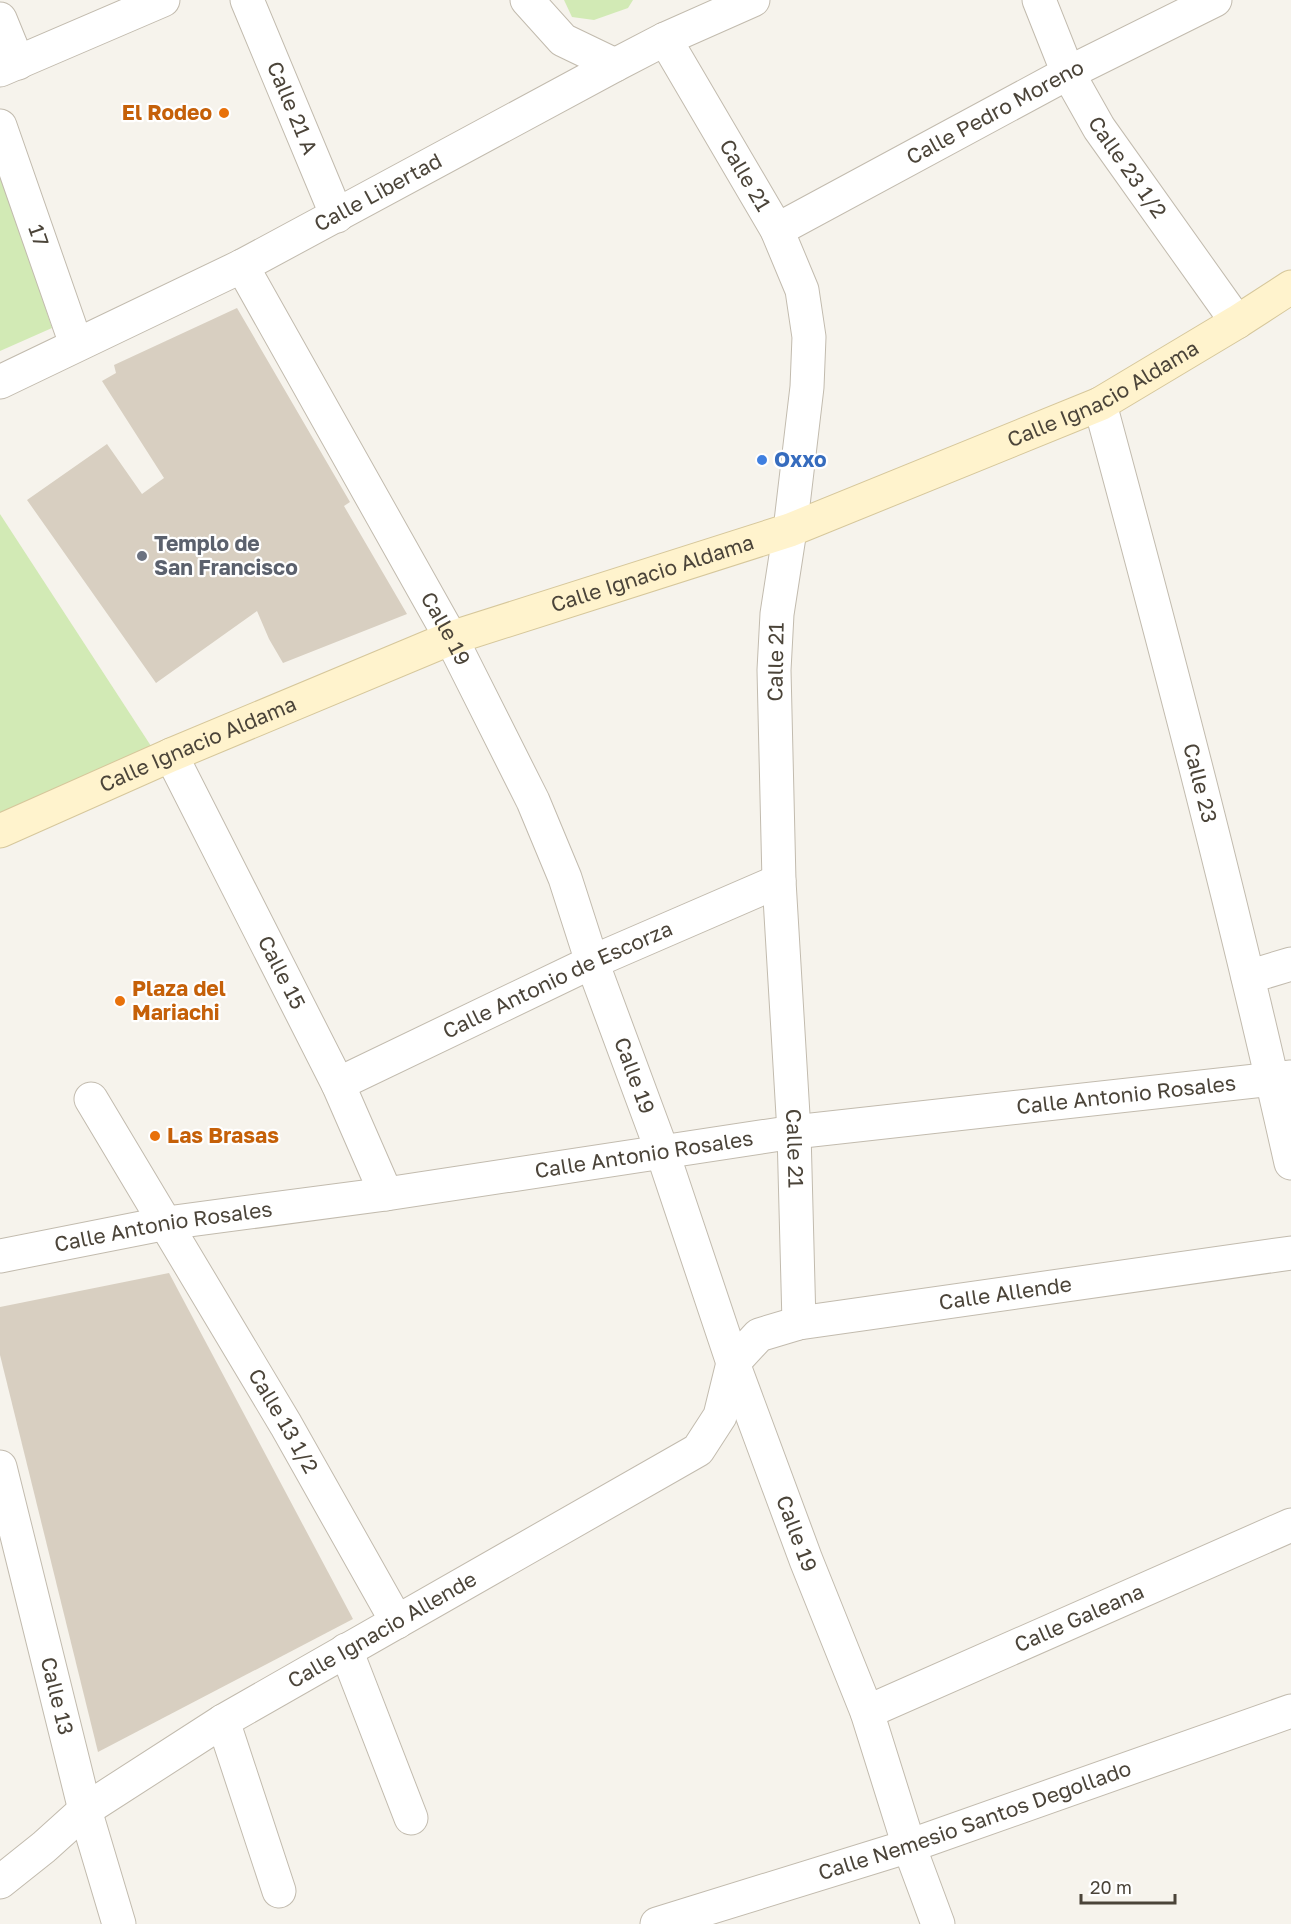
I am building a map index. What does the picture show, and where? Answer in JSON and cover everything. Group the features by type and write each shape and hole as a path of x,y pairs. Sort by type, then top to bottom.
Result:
{"main road":[{"name":"Calle Ignacio Aldama","path":"0,831 171,755 451,638 790,530 1100,404 1291,287"}],"street":[{"path":"0,19 9,67 163,0"},
{"name":"Calle 21 A","path":"247,0 337,216"},
{"path":"527,0 563,40 615,65"},
{"name":"Calle Libertad","path":"0,382 242,266 337,216 665,39 702,12 753,0"},
{"name":"Calle 23 1/2","path":"1039,0 1068,73 1098,128 1237,322"},
{"name":"Calle Pedro Moreno","path":"777,230 1068,73 1215,0"},
{"name":"Calle 21","path":"665,39 777,230 802,290 809,337 807,387 790,530 777,614 774,670 778,881 794,1132 799,1323"},
{"name":"17","path":"0,126 76,344"},
{"name":"Calle 19","path":"242,266 451,638 533,801 565,878 592,962 662,1151 733,1363 806,1560 867,1712 909,1846 938,1924"},
{"name":"Calle 23","path":"1100,404 1175,683 1248,977 1282,1078 1291,1163"},
{"name":"Calle 15","path":"171,755 338,1084 386,1194"},
{"name":"Calle Antonio de Escorza","path":"338,1084 592,962 778,881"},
{"path":"1248,977 1291,964"},
{"name":"Calle Antonio Rosales","path":"0,1256 167,1223 386,1194 794,1132 1282,1078"},
{"name":"Calle 13 1/2","path":"91,1099 286,1425 397,1622"},
{"name":"Calle Allende","path":"733,1363 759,1335 799,1323 1291,1253"},
{"name":"Calle Ignacio Allende","path":"0,1882 85,1810 223,1721 698,1450 720,1416 733,1363"},
{"name":"Calle 13","path":"0,1467 85,1810 119,1924"},
{"name":"Calle Galeana","path":"867,1712 1291,1524"},
{"path":"346,1650 411,1818"},
{"name":"Calle Nemesio Santos Degollado","path":"657,1924 909,1846 1291,1712"},
{"path":"223,1721 279,1891"}],"green space":[{"path":"564,0 633,0 628,8 594,20 572,17"},
{"path":"0,170 52,328 0,351"},
{"path":"0,514 151,746 0,813"}],"building":[{"path":"237,308 350,502 344,506 407,614 283,663 257,611 156,683 27,500 107,444 142,494 164,478 102,381 116,373 114,365"},
{"path":"169,1273 353,1619 98,1752 0,1355 0,1307"}],"place":[{"name":"El Rodeo","path":"224,113"},
{"name":"Oxxo","path":"762,460"},
{"name":"Templo de San Francisco","path":"142,556"},
{"name":"Plaza del Mariachi","path":"120,1001"},
{"name":"Las Brasas","path":"155,1136"}]}
